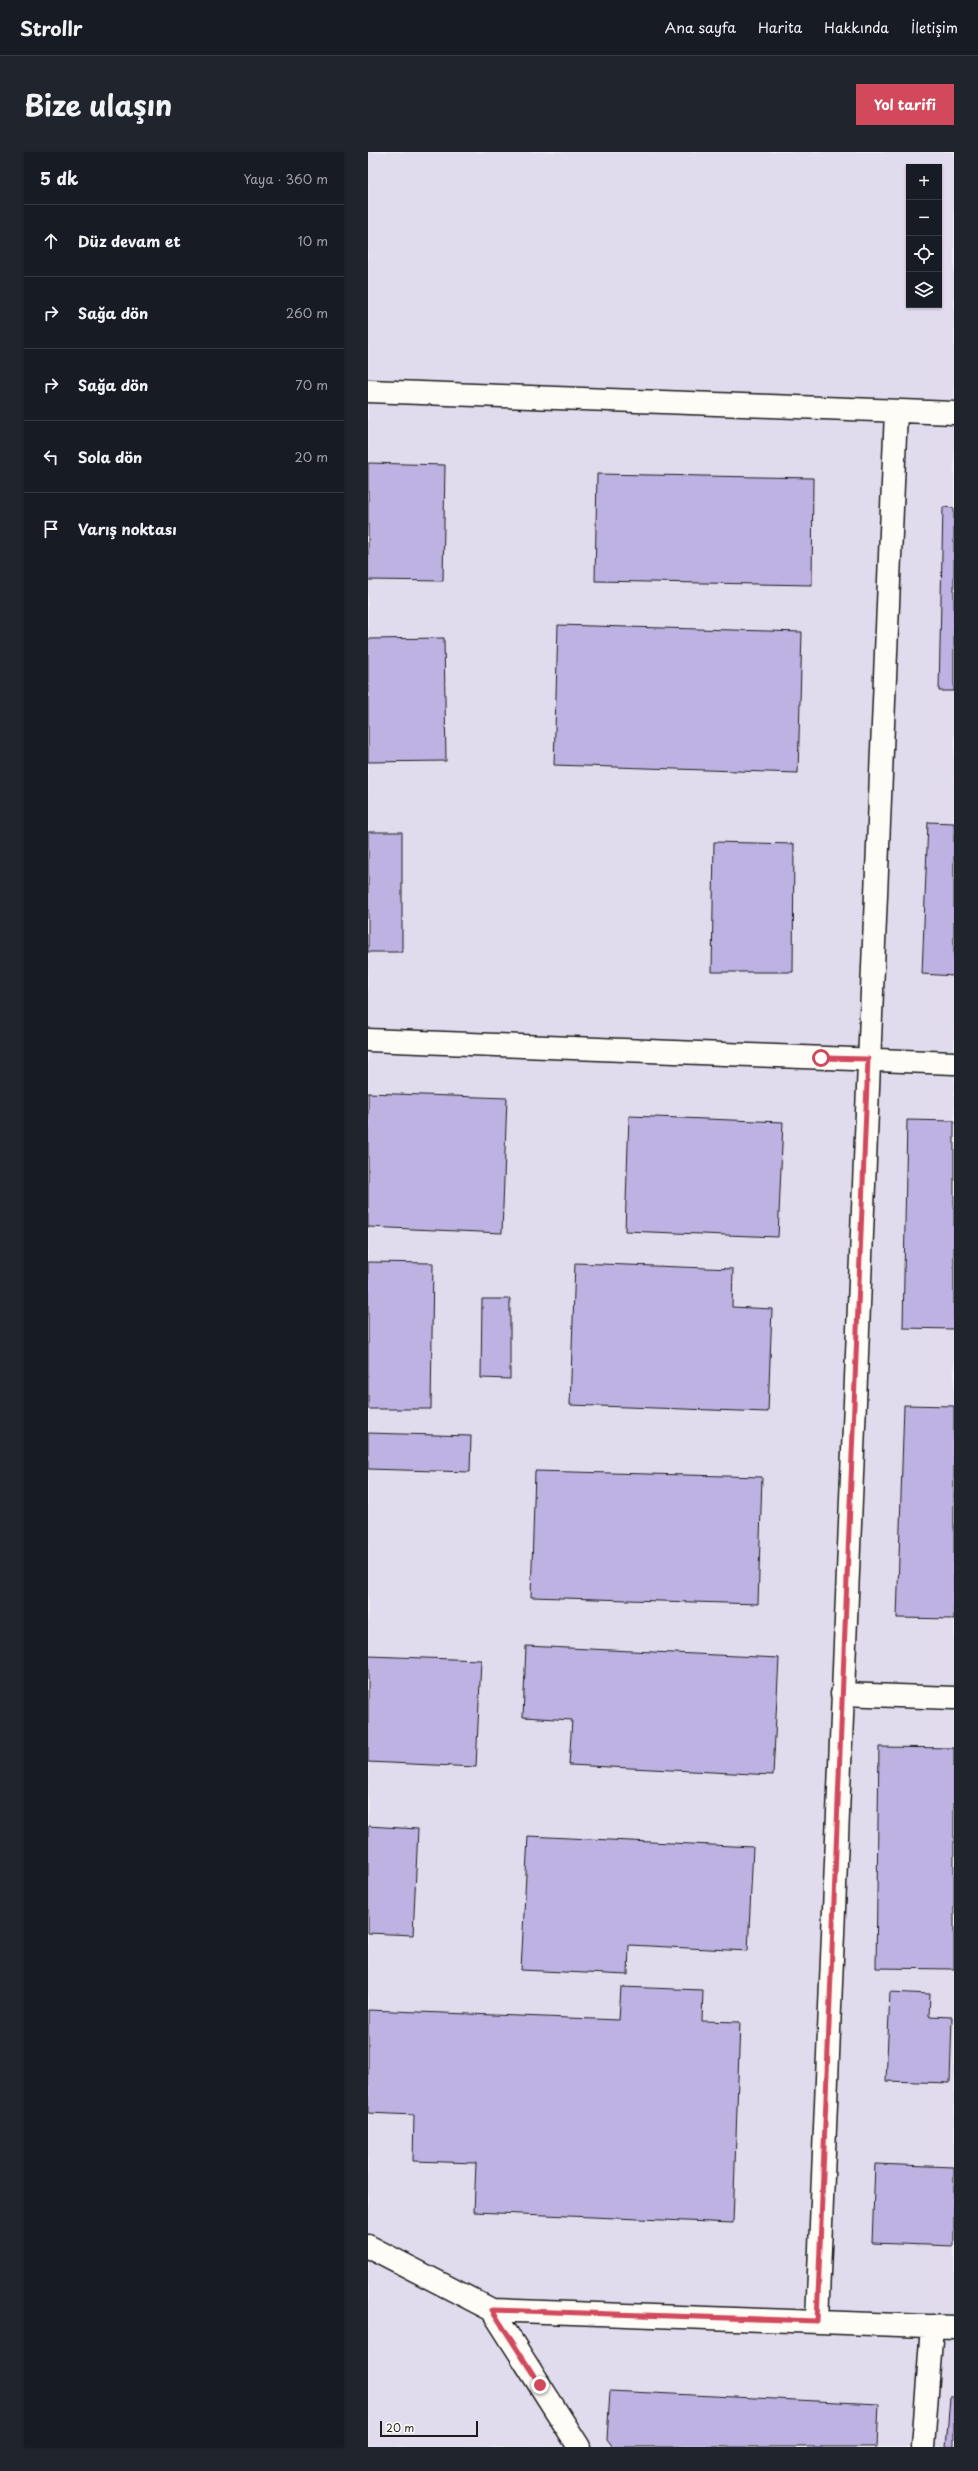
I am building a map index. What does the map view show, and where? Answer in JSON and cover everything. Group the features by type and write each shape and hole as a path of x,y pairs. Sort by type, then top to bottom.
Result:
{"street":[{"path":"368,390 954,414"},
{"path":"817,2321 896,411"},
{"path":"368,1040 954,1063"},
{"path":"842,1694 954,1698"},
{"path":"368,2246 492,2310 954,2327"},
{"path":"492,2310 579,2447"},
{"path":"923,2447 932,2326"}],"shaded area":[{"path":"368,152 954,152 954,2447 368,2447"}],"building":[{"path":"368,463 445,465 443,581 368,580"},
{"path":"597,474 813,478 812,585 595,581"},
{"path":"943,507 954,508 954,691 939,691"},
{"path":"558,625 802,632 798,773 554,765"},
{"path":"444,638 446,761 368,762 368,639"},
{"path":"928,822 954,823 954,976 922,974"},
{"path":"368,832 402,832 402,952 368,952"},
{"path":"714,842 794,844 793,972 712,972"},
{"path":"368,1093 507,1098 502,1233 368,1227"},
{"path":"629,1116 783,1122 778,1237 625,1231"},
{"path":"907,1120 954,1121 954,1329 903,1328"},
{"path":"368,1262 433,1263 431,1409 368,1409"},
{"path":"575,1263 733,1269 732,1307 772,1309 768,1412 570,1405"},
{"path":"482,1299 510,1299 510,1379 481,1378"},
{"path":"904,1405 954,1406 954,1619 897,1618"},
{"path":"368,1433 471,1436 470,1472 368,1469"},
{"path":"535,1471 762,1477 758,1604 531,1597"},
{"path":"526,1646 779,1658 773,1775 569,1765 572,1720 523,1717"},
{"path":"368,1656 481,1660 476,1767 368,1762"},
{"path":"879,1747 954,1748 954,1969 876,1968"},
{"path":"368,1826 418,1829 413,1935 368,1933"},
{"path":"528,1836 753,1847 748,1951 629,1945 628,1975 521,1970"},
{"path":"621,1987 703,1990 702,2021 740,2022 733,2223 474,2212 476,2163 413,2161 414,2115 368,2113 368,2010 619,2020"},
{"path":"890,1992 930,1994 929,2016 952,2017 950,2083 886,2081"},
{"path":"875,2164 954,2167 954,2246 872,2243"},
{"path":"610,2391 879,2404 877,2447 613,2447 607,2439"},
{"path":"950,2397 954,2397 954,2447 946,2447"}],"route":[{"path":"540,2385 492,2310 817,2321 868,1059 821,1058"}]}
